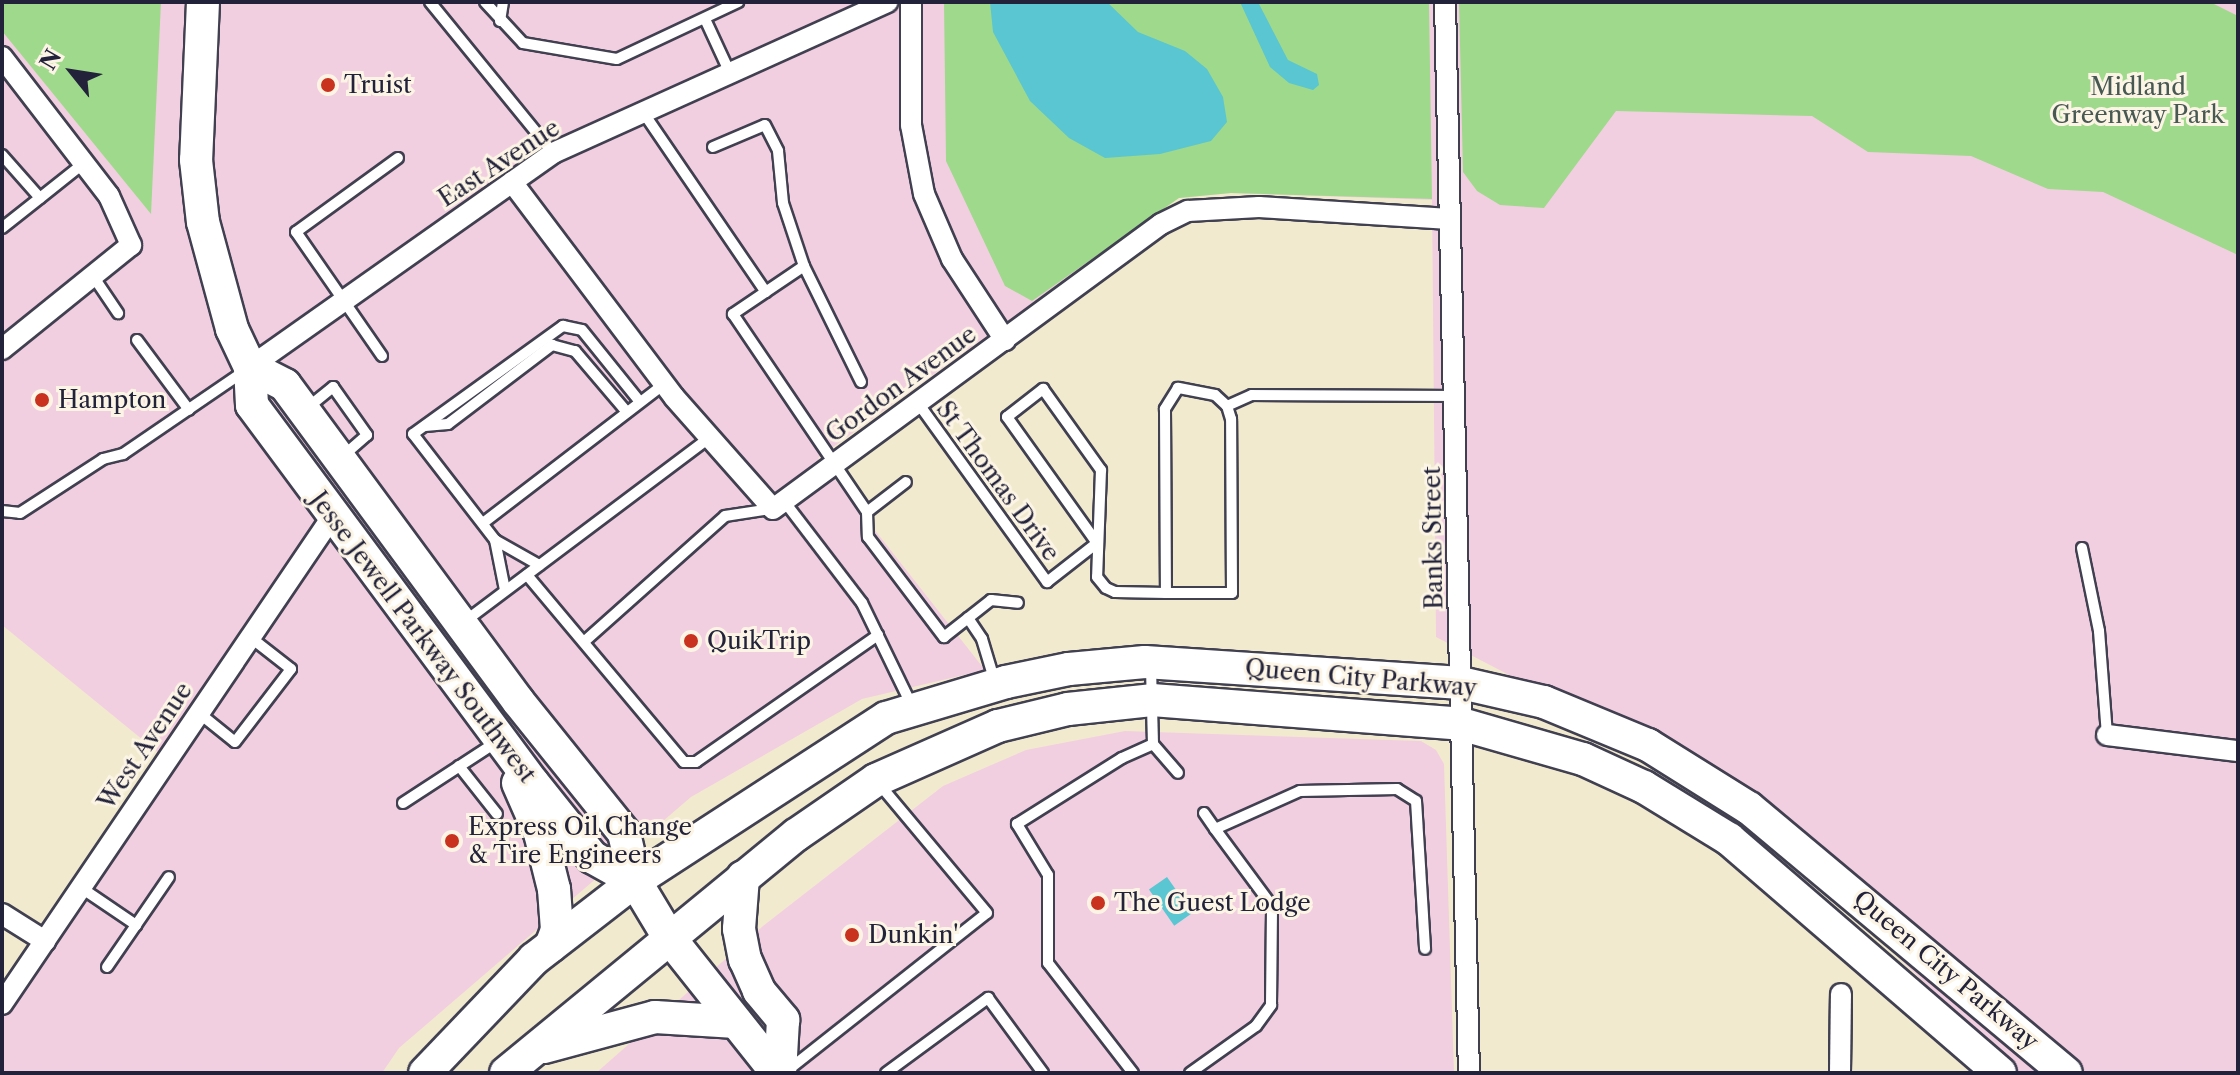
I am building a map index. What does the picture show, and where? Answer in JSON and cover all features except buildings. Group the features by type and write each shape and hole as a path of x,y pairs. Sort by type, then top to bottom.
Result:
{"main road":[{"name":"Jesse Jewell Parkway Southwest","path":"203,2 196,160 203,222 227,314 250,367 252,405 332,517 592,857 635,881"},
{"name":"Jesse Jewell Parkway Southwest","path":"250,367 285,385 462,623 624,833 635,881 668,936 780,1073"},
{"name":"Queen City Parkway","path":"425,1073 461,1031 551,946 635,881 886,718 995,685 1069,669 1151,663 1461,683 1544,702 1692,769 1821,865 2066,1073"},
{"name":"Queen City Parkway","path":"506,1073 668,936 876,780 998,726 1068,709 1152,700 1461,724 1583,759 1702,821 1808,904 2000,1073"},
{"path":"505,746 540,833 554,889 557,930 551,946"},
{"path":"743,877 739,929 745,959 759,991 783,1020 780,1073"},
{"path":"530,1052 655,1017 736,1022"}],"street":[{"name":"East Avenue","path":"250,367 553,153 887,2"},
{"path":"911,2 911,125 924,194 952,259 1005,340"},
{"name":"Banks Street","path":"1445,2 1469,1073"},
{"path":"2,57 109,196 131,245 2,349"},
{"path":"512,182 664,384 710,437 779,505"},
{"name":"Gordon Avenue","path":"779,505 1161,224 1188,211 1259,207 1450,219"},
{"name":"West Avenue","path":"2,1004 332,517"},
{"path":"2107,735 2238,751"},
{"path":"2,914 45,941"},
{"path":"1840,1073 1841,994"}],"lane":[{"path":"430,2 553,153"},
{"path":"485,2 523,43 617,59 738,2"},
{"path":"500,21 503,2"},
{"path":"705,19 730,73"},
{"path":"643,112 766,292"},
{"path":"713,147 765,125 778,151 783,203 804,266 861,382"},
{"path":"2,155 40,198"},
{"path":"382,356 296,232 398,158"},
{"path":"2,228 84,163"},
{"path":"804,266 733,314 828,448 833,466 867,512 868,537 944,637 991,600 1018,603"},
{"path":"93,276 118,313"},
{"path":"505,590 495,540 413,434 563,326 582,330 640,402"},
{"path":"137,340 189,410"},
{"path":"425,426 448,424 552,345 575,351 627,412"},
{"path":"2,511 20,513 189,410 250,367"},
{"path":"483,523 664,384"},
{"path":"1166,593 1165,409 1178,388 1188,386 1227,406"},
{"path":"1097,543 1007,417 1043,389 1101,470 1097,577 1106,588 1166,593 1232,593 1227,406"},
{"path":"1227,406 1252,395 1456,396"},
{"name":"St Thomas Drive","path":"918,403 1047,582 1097,543"},
{"path":"462,623 710,437"},
{"path":"867,512 906,482"},
{"path":"586,640 725,516 779,505 862,603 913,710"},
{"path":"495,540 539,565"},
{"path":"2082,548 2099,631 2107,735"},
{"path":"527,575 586,640 672,753 696,762 878,635"},
{"path":"968,618 982,639 995,685"},
{"path":"199,713 235,742 291,669 250,637"},
{"path":"1151,663 1153,744 1178,773"},
{"path":"1133,1073 1048,963 1048,875 1017,824 1122,758 1153,744"},
{"path":"403,803 459,766 505,746"},
{"path":"459,766 497,814"},
{"path":"780,1073 987,913 876,780"},
{"path":"1215,829 1300,791 1397,789 1416,801 1425,949"},
{"path":"1190,1073 1256,1026 1271,1005 1272,906 1204,813"},
{"path":"107,967 169,877"},
{"path":"80,887 136,925"},
{"path":"886,1073 988,998 1043,1073"}],"shaded area":[{"path":"2,2 2238,2 2238,1073 2018,1073 1719,784 1436,637 1432,200 1231,193 1178,198 818,458 985,670 862,699 691,797 399,1048 382,1073 2,1073 2,1017 170,762 2,625"},
{"path":"1125,731 1421,741 1436,750 1444,764 1454,1073 596,1073 763,926 943,786 1026,750"}],"green space":[{"path":"2,2 161,2 151,214 2,31"},
{"path":"944,2 1429,2 1432,199 1231,193 1179,198 1032,301 1005,286 946,161"},
{"name":"Midland Greenway Park","path":"1459,2 2210,2 2238,16 2238,255 2103,192 2048,189 1971,156 1868,152 1812,116 1616,111 1544,208 1500,205 1477,191 1463,172"}],"water":[{"path":"990,2 1107,2 1138,32 1185,51 1207,69 1223,97 1227,122 1211,141 1160,154 1105,158 1069,138 1030,101 993,32"},
{"path":"1240,2 1258,2 1288,60 1317,74 1319,85 1313,90 1289,83 1270,67"},
{"path":"1167,877 1192,913 1174,926 1149,890"}],"place":[{"name":"Truist","path":"328,85"},
{"name":"Hampton","path":"42,400"},
{"name":"QuikTrip","path":"691,641"},
{"name":"Express Oil Change & Tire Engineers","path":"452,841"},
{"name":"The Guest Lodge","path":"1098,903"},
{"name":"Dunkin'","path":"852,935"}]}
